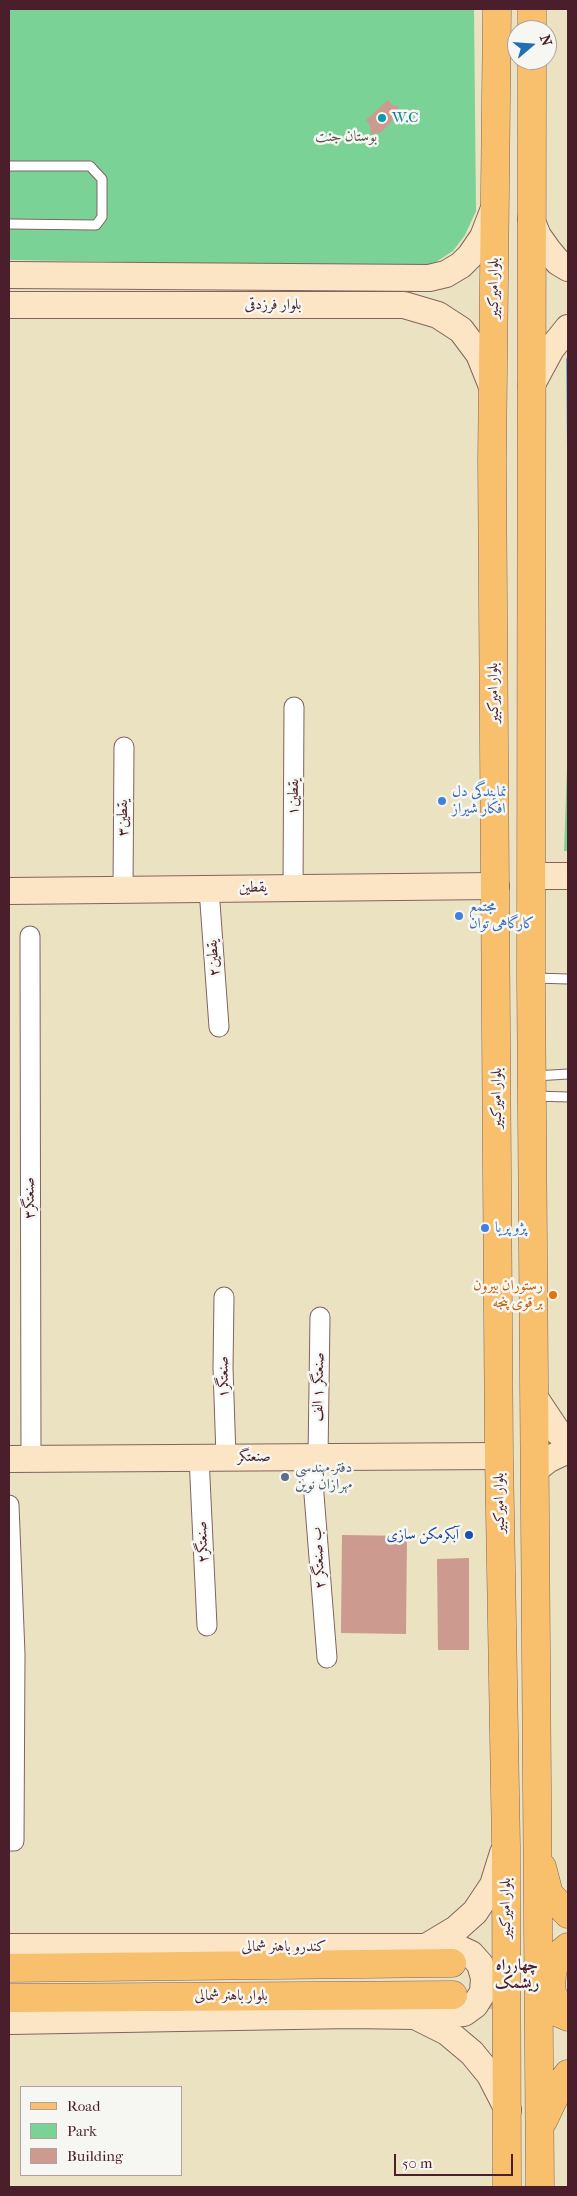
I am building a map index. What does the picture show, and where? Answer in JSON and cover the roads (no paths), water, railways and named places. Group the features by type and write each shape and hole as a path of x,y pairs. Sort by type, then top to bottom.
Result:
{"main road":[{"name":"بلوار امیرکبیر","path":"497,9 492,460 499,1456 506,1846 508,2187"},
{"name":"بلوار امیرکبیر","path":"532,70 530,219 531,978 540,2187"},
{"name":"بلوار فرزدقی","path":"9,275 429,278 446,274 461,265 477,247 494,211"},
{"path":"530,219 538,236 548,250 558,262 568,268"},
{"path":"403,278 417,281 422,290 417,301 404,305"},
{"name":"بلوار فرزدقی","path":"9,305 404,305 438,315 461,330 479,354 494,392"},
{"path":"531,386 551,349 568,328"},
{"path":"531,876 568,876"},
{"name":"یقطین","path":"9,891 496,886"},
{"path":"535,1398 552,1425 568,1441"},
{"path":"536,1469 549,1459 568,1450"},
{"name":"صنعتگر","path":"20,1459 499,1456"},
{"path":"503,1672 536,1673"},
{"path":"426,1947 456,1929 475,1912 493,1885 506,1846"},
{"path":"536,1847 549,1894 568,1914"},
{"name":"کندرو باهنر شمالی","path":"9,1947 426,1947 458,1948 471,1954 480,1964 484,1978 483,1992 475,2005 464,2013 415,2016"},
{"path":"568,1947 556,1957 551,1990 561,2014 568,2017"},
{"name":"بلوار باهنر شمالی","path":"9,1968 452,1963"},
{"name":"بلوار باهنر شمالی","path":"9,1998 453,1995"},
{"path":"9,2022 341,2015 415,2016 447,2032 472,2053 490,2075 508,2110"},
{"path":"540,2129 561,2083 568,2074"}],"street":[{"name":"یقطین۱","path":"293,888 294,707"},
{"name":"یقطین۳","path":"123,890 124,747"},
{"name":"یقطین۲","path":"209,889 219,1027"},
{"name":"صنعتگر۳","path":"20,1459 30,936"},
{"name":"صنعتگر۱","path":"224,1297 223,1368 226,1457"},
{"name":"صنعتگر ۱ الف","path":"314,1457 320,1317"},
{"name":"۲ ب صنعتگر","path":"314,1457 327,1658"},
{"name":"صنعتگر۲","path":"198,1458 207,1626"},
{"path":"9,1505 15,1654 11,1841"}],"lane":[{"path":"9,166 90,166 102,179 102,217 96,225 9,224"},
{"path":"531,978 568,979"},
{"path":"532,1086 568,1074"},
{"path":"532,1086 568,1097"}],"water":[{"path":"568,356 568,533 566,359"}],"tunnel":[{"path":"484,1995 568,1994"}],"place":[{"name":"W.C","path":"382,118"},
{"name":"نمایندگی دل افکار شیراز","path":"442,801"},
{"name":"مجتمع کارگاهی توان","path":"459,916"},
{"name":"پژو پریا","path":"485,1228"},
{"name":"رستوران بیرون بر قوی پنجه","path":"553,1295"},
{"name":"دفتر مهندسی مهرازان نوین","path":"285,1477"},
{"name":"آبکرمکن سازی","path":"469,1535"}],"district":[{"name":"چهارراه ریشمک","path":"517,1975"}],"park label":[{"name":"بوستان جنت","path":"346,137"}]}
